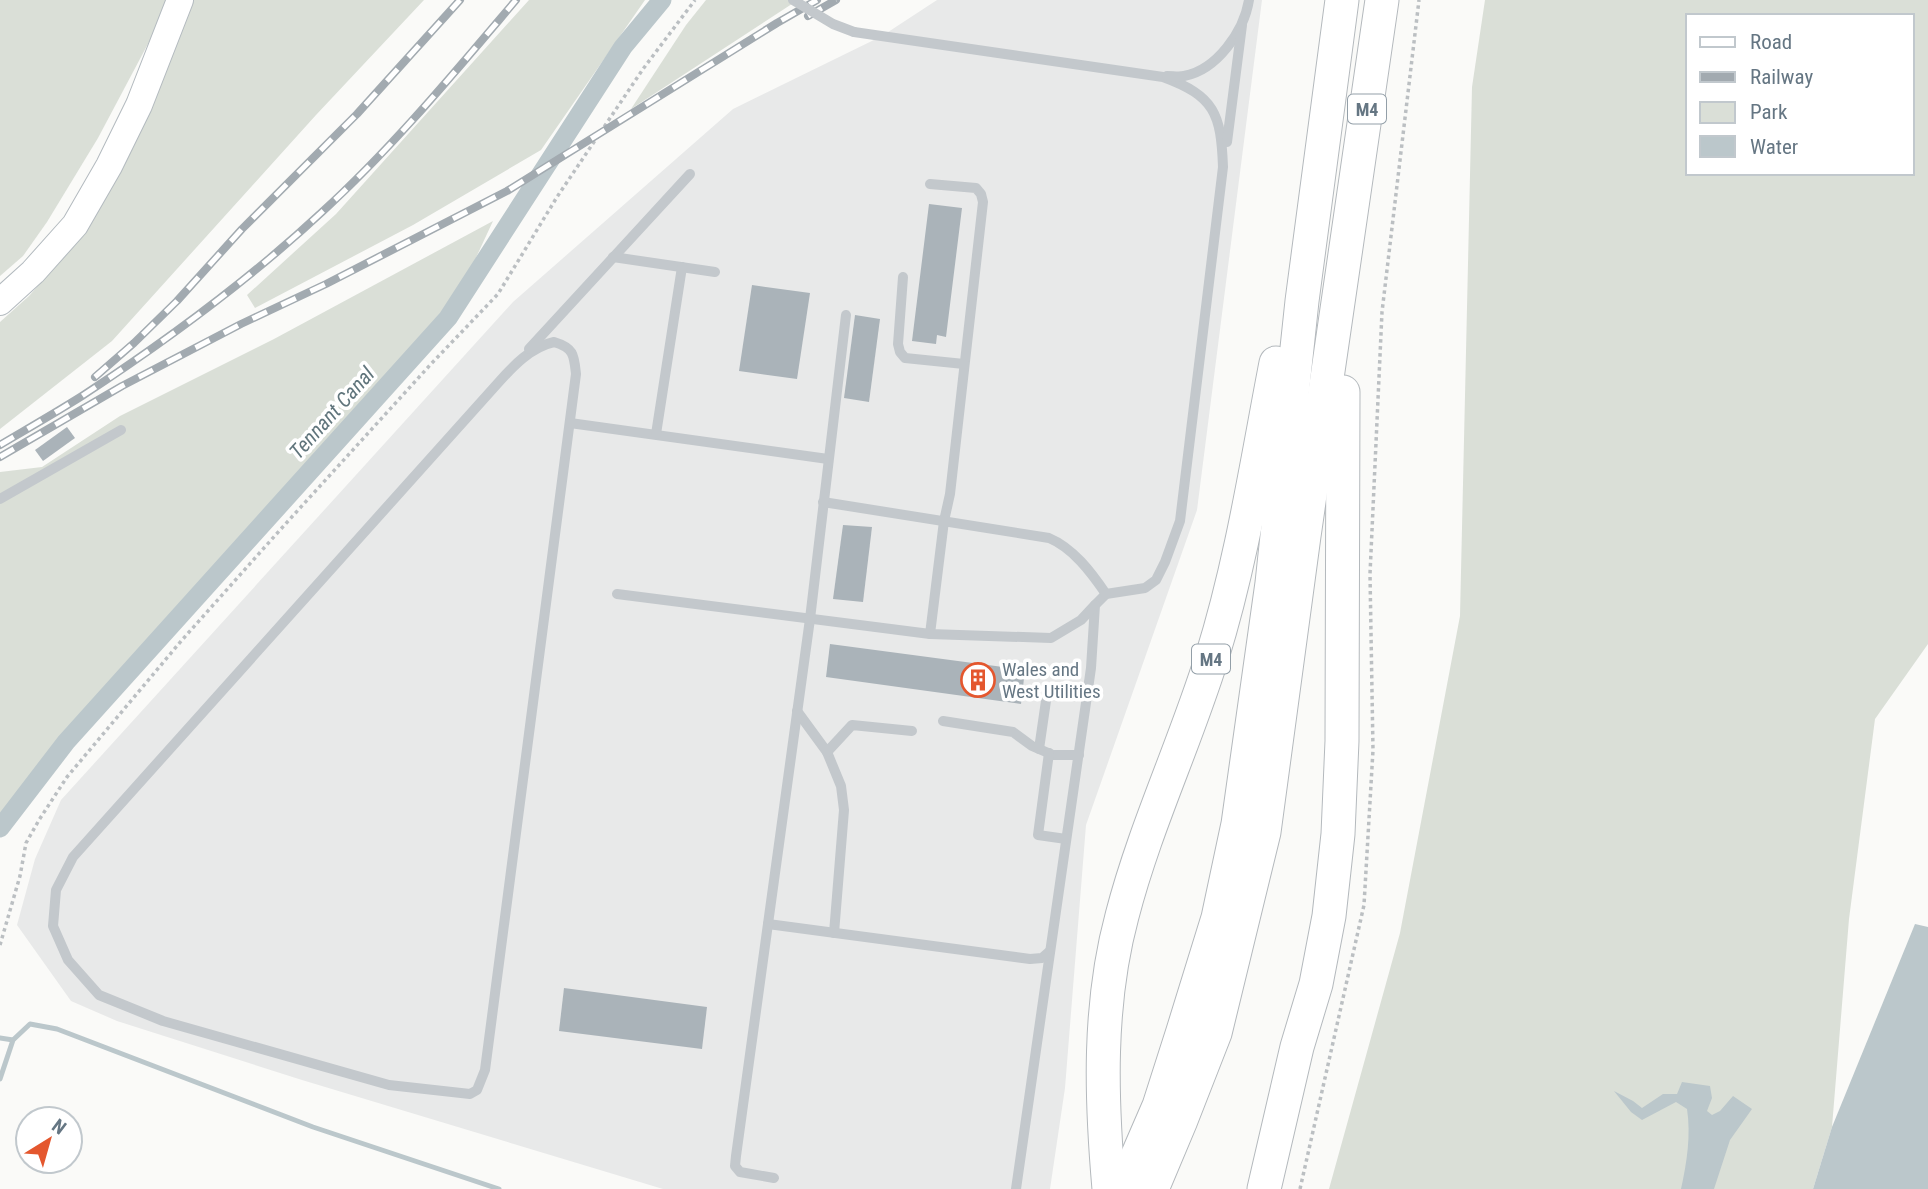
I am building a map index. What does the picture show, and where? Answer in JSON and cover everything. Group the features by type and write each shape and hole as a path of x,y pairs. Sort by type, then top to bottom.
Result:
{"highway":[{"name":"M4","path":"1123,1189 1158,1106 1218,918 1251,828 1272,583 1302,301 1342,0"},
{"name":"M4","path":"1152,1189 1215,1033 1306,524 1382,0"},
{"name":"M4","path":"1109,1189 1102,1087 1106,996 1121,918 1146,836 1212,658 1240,548 1286,308 1318,179"},
{"name":"M4","path":"1264,1189 1297,1047 1316,984 1329,916 1338,834 1342,741 1343,365 1351,218"}],"main road":[{"path":"0,302 33,272 75,225 109,166 139,105 180,0"}],"lane":[{"path":"793,0 833,24 854,32 1163,77 1186,76 1206,65 1230,45 1242,25"},
{"path":"617,594 930,634 1051,638 1080,620 1106,594 1144,588 1156,580 1180,520 1223,167 1242,25 1249,0"},
{"path":"1163,77 1182,84 1202,97 1216,114 1222,135 1223,167"},
{"path":"514,365 543,345 554,342 566,346 575,358 576,374 487,1056 477,1090 470,1094 389,1085 163,1021 99,995 68,960 53,926 56,890 73,856 514,365 690,174"},
{"path":"930,184 976,188 983,202 950,494 944,521 930,634"},
{"path":"612,257 715,272"},
{"path":"656,435 682,267"},
{"path":"902,277 898,344 900,352 905,358 964,364"},
{"path":"774,1178 740,1172 736,1166 810,619 846,315"},
{"path":"570,423 828,458"},
{"path":"0,499 121,430"},
{"path":"823,502 1049,538 1071,551 1106,594"},
{"path":"1016,1189 1091,668 1095,605"},
{"path":"1048,687 1038,835 1066,839"},
{"path":"797,711 827,752 841,786 844,810 834,933"},
{"path":"943,721 1013,732 1044,751 1067,756 1079,755"},
{"path":"827,752 852,725 912,731"},
{"path":"768,924 1030,959 1042,958 1050,951"}],"path":[{"path":"0,945 20,876 26,843 67,778 182,640 498,294 557,197 643,69 695,0"}],"shaded area":[{"path":"937,0 1262,0 1197,510 1086,825 1065,1088 1050,1189 663,1189 302,1080 117,1021 71,1001 17,925 35,859 61,800 513,302 733,109 882,36"}],"green space":[{"path":"0,0 168,0 98,138 47,222 23,256 0,276"},
{"path":"193,0 424,0 112,341 0,429 0,322 29,296 79,239"},
{"path":"529,0 645,0 541,150 413,225 255,308 247,295 336,214"},
{"path":"706,0 798,0 631,109 686,25"},
{"path":"1485,0 1928,0 1928,644 1875,719 1849,919 1832,1127 1813,1189 1329,1189 1400,933 1460,616 1472,87"},
{"path":"493,221 448,318 66,742 0,828 0,472 42,467 120,416 274,339"}],"water":[{"path":"1915,924 1928,927 1928,1189 1813,1189 1832,1127"},
{"path":"1682,1082 1710,1086 1712,1098 1707,1111 1712,1115 1720,1111 1733,1096 1752,1109 1730,1140 1714,1189 1681,1189 1688,1149 1687,1109 1676,1102 1642,1120 1631,1112 1614,1091 1642,1108 1663,1094 1677,1094"}],"building":[{"path":"929,204 962,208 946,337 937,335 936,344 912,341"},
{"path":"752,285 810,293 797,379 739,371"},
{"path":"855,315 880,319 869,402 844,398"},
{"path":"67,427 75,438 43,461 35,450"},
{"path":"843,525 872,527 863,602 833,599"},
{"path":"830,644 1025,670 1021,704 826,677"},
{"path":"564,988 707,1007 702,1049 559,1031"}],"waterway":[{"name":"Tennant Canal","path":"0,828 66,742 448,318 623,47 662,0"},
{"path":"0,1079 13,1040 30,1024 57,1029 313,1127 499,1189"},
{"path":"0,1038 13,1040"}],"railway":[{"path":"95,377 177,301 242,229 357,114 460,0"},
{"path":"0,445 145,354 236,286 294,237 398,136 516,0"},
{"path":"0,457 122,386 507,191 817,0"},
{"path":"808,16 836,0"}],"place":[{"name":"Wales and West Utilities","path":"978,680"}]}
